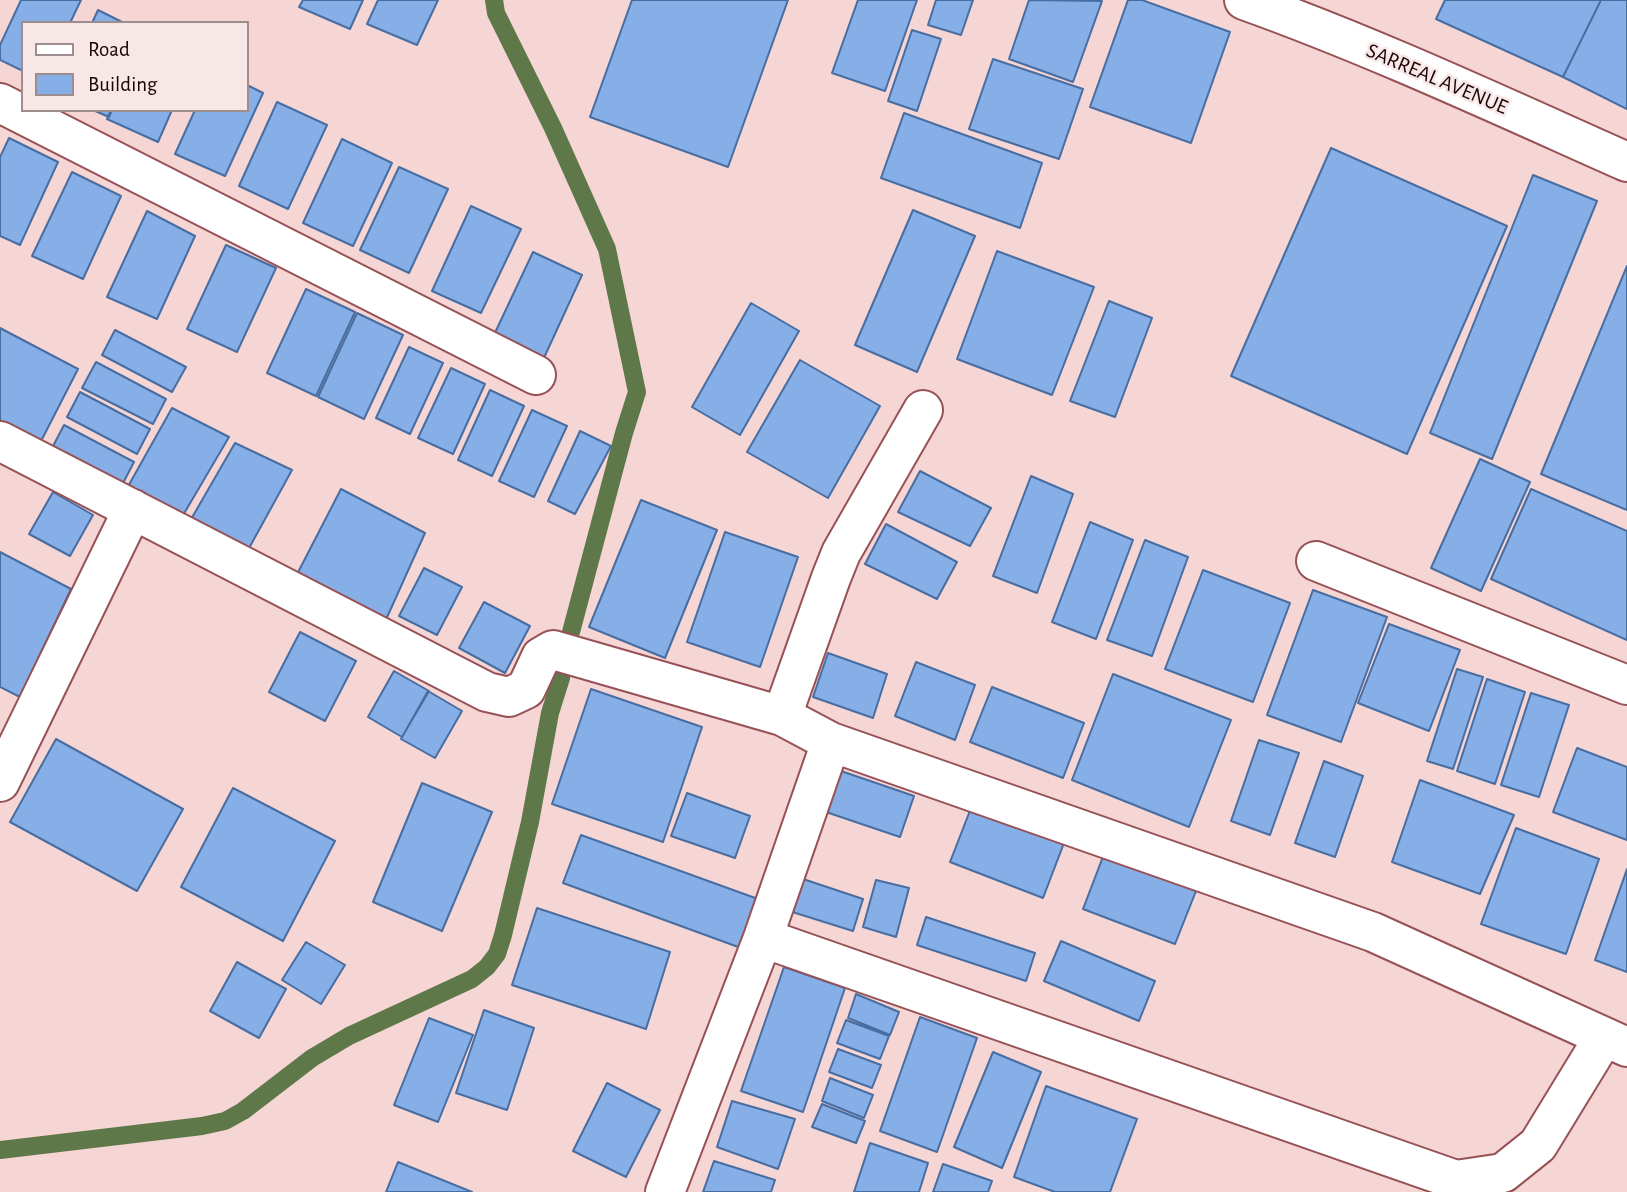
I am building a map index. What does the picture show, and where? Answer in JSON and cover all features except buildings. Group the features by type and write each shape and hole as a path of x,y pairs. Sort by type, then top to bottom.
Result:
{"street":[{"name":"SARREAL AVENUE","path":"1244,0 1442,80 1627,162"},
{"path":"0,103 536,374"},
{"path":"782,716 841,553 923,410"},
{"path":"0,441 487,692 509,697 526,689 541,657 553,650 782,716 831,742 1373,932 1616,1042 1538,1146 1503,1173 1456,1180 763,938"},
{"path":"0,782 133,509"},
{"path":"1316,561 1627,685"},
{"path":"665,1192 763,938 831,742"}],"waterway":[{"path":"494,0 496,13 553,128 607,249 637,392 571,632"},
{"path":"0,1150 225,1121 243,1111 312,1058 349,1036 472,979 487,967 497,954 503,935 530,822 550,713 561,678"}]}
